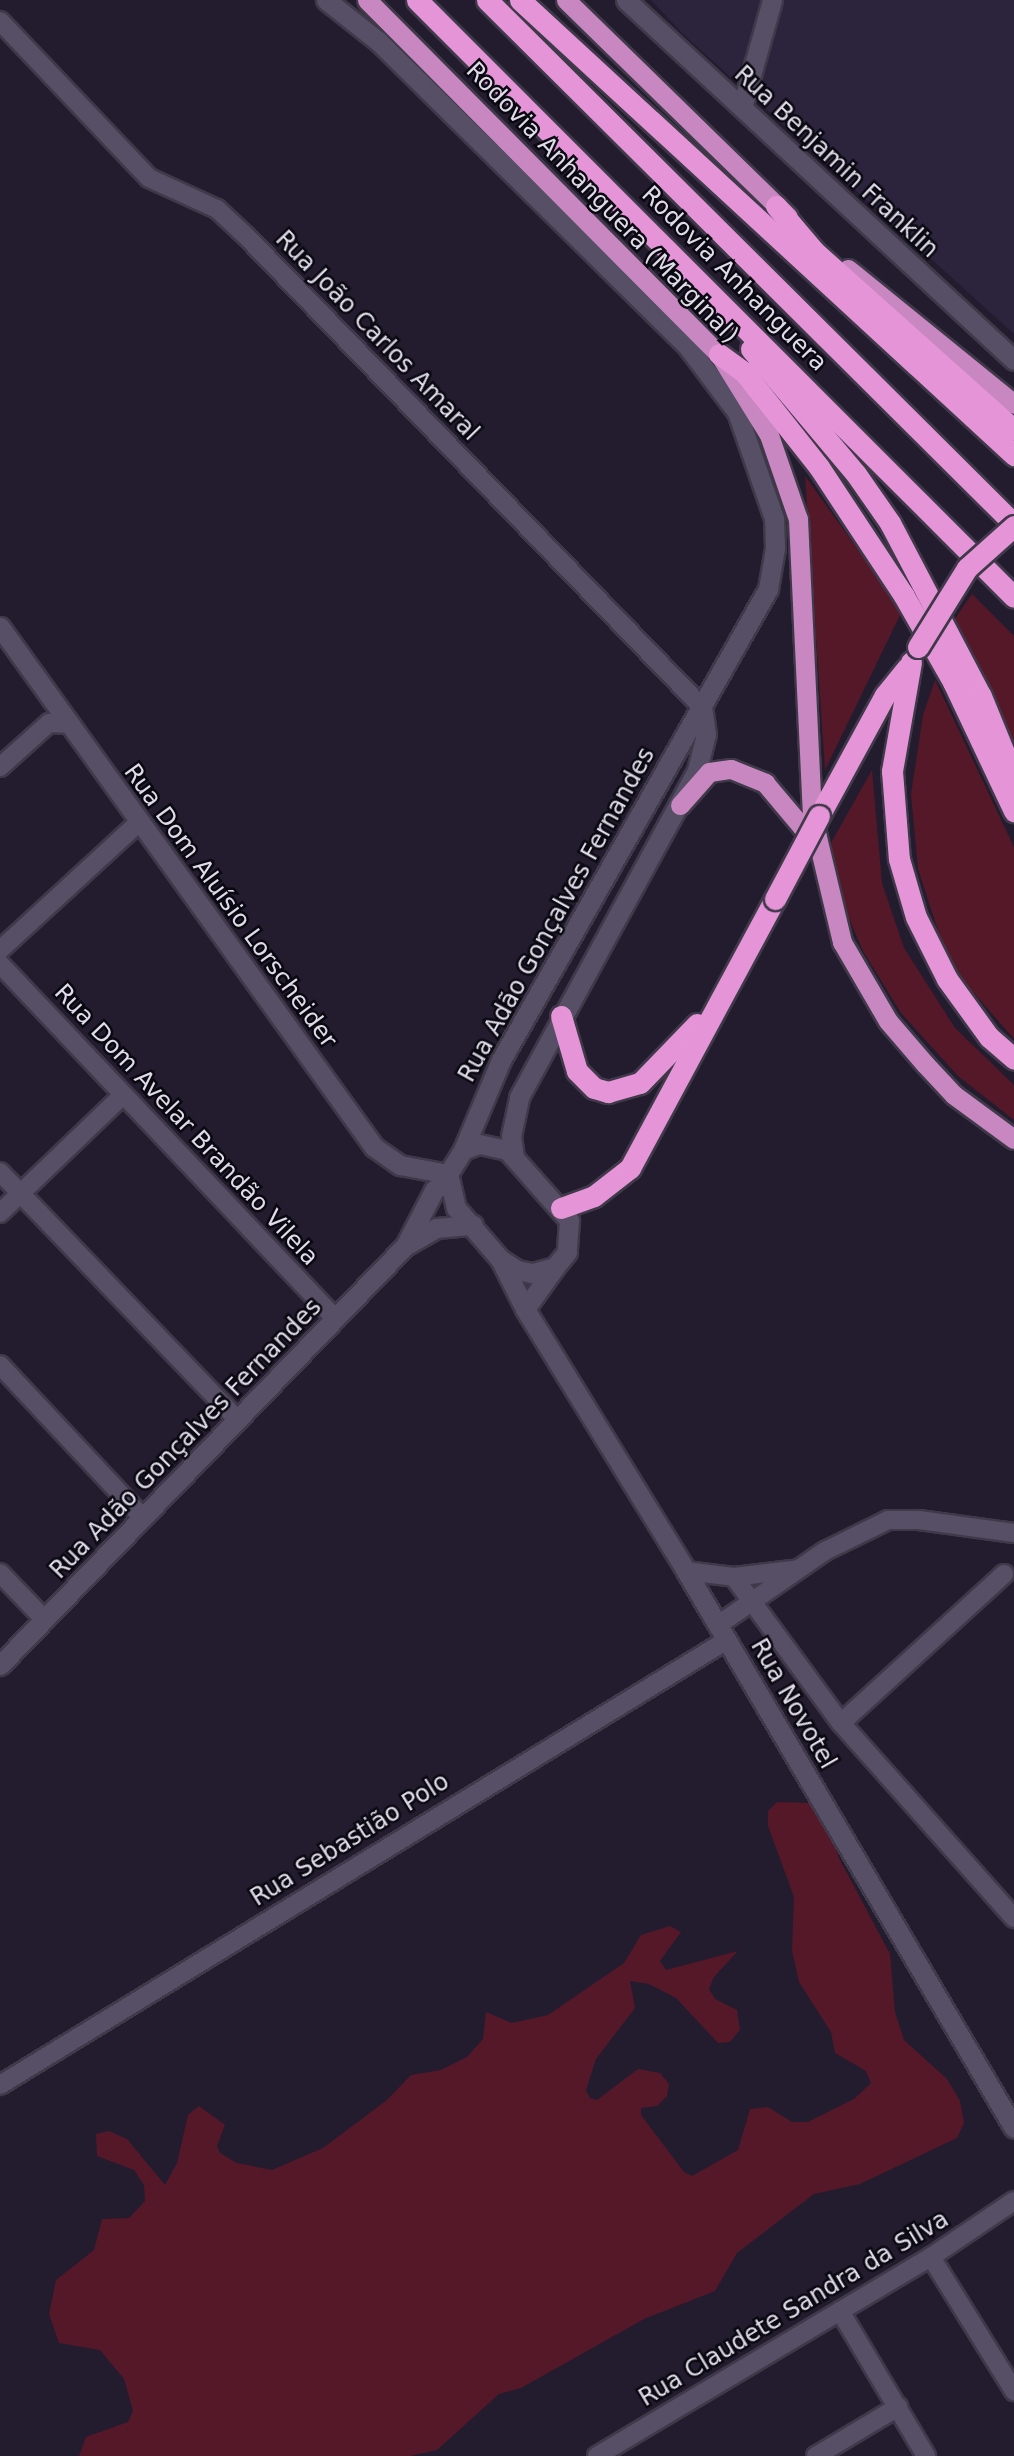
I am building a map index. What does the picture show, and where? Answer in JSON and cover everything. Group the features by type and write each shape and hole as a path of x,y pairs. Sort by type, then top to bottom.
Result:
{"highway":[{"name":"Rodovia Anhanguera (Marginal)","path":"367,0 719,354 769,435 798,519 817,836 831,910 860,979 888,1021 935,1074 1014,1139"},
{"name":"Rodovia Anhanguera","path":"417,0 1014,597"},
{"name":"Rodovia Anhanguera","path":"487,0 1014,525"},
{"path":"520,0 1014,455"},
{"path":"566,0 776,206 1014,404"},
{"path":"776,206 814,251 1014,430"},
{"path":"668,251 856,474 890,523 981,696 1014,777"},
{"path":"719,354 744,372 819,467 904,596 953,682 1014,811"},
{"path":"561,1208 594,1196 631,1168 720,996 885,695 911,662 967,568 1014,525"},
{"path":"911,662 892,771 899,859 929,948 967,1009 1014,1059"},
{"path":"680,805 709,772 732,769 765,783 802,827 817,836"},
{"path":"561,1016 577,1071 594,1087 608,1092 640,1083 665,1061 720,996"}],"street":[{"name":"Rua Adão Gonçalves Fernandes","path":"0,1665 405,1246 434,1190 447,1177 463,1150 501,1060 768,589 775,548 774,518 737,412 664,321 378,41 326,0"},
{"name":"Rua Benjamin Franklin","path":"626,0 693,65 743,104 1014,360"},
{"path":"743,104 772,0"},
{"name":"Rua João Carlos Amaral","path":"3,30 149,178 217,209 246,236 702,707"},
{"name":"Rua Dom Aluísio Lorscheider","path":"0,627 374,1147 400,1165 447,1177"},
{"path":"39,730 51,699"},
{"path":"514,1157 511,1136 519,1097 561,1016 680,805 704,750 702,707"},
{"path":"0,768 39,730 50,723 69,724"},
{"path":"0,950 139,822"},
{"name":"Rua Dom Avelar Brandão Vilela","path":"0,964 336,1319"},
{"path":"0,1213 123,1095"},
{"path":"463,1150 492,1145 514,1157 569,1220 567,1252 525,1309"},
{"path":"0,1172 238,1420"},
{"name":"Rua Novotel","path":"447,1177 456,1208 500,1259 525,1309 686,1571 1014,2128"},
{"name":"Rua Adão Gonçalves Fernandes","path":"405,1246 436,1228 473,1225"},
{"path":"500,1259 532,1273 555,1267"},
{"path":"0,1365 143,1518"},
{"path":"686,1571 734,1577 799,1569 888,1520 919,1520 1014,1533"},
{"name":"Rua Sebastião Polo","path":"0,2085 722,1632 799,1569"},
{"path":"0,1573 45,1620"},
{"path":"841,1723 1004,1574"},
{"path":"734,1577 841,1723 1014,1918"},
{"name":"Rua Claudete Sandra da Silva","path":"597,2456 931,2257 1014,2201"},
{"path":"931,2257 1014,2391"},
{"path":"841,2311 926,2456"},
{"path":"816,2456 898,2407"}],"shaded area":[{"path":"651,0 1014,0 1014,334 683,34"},
{"path":"805,476 902,611 825,770 825,769"},
{"path":"972,594 1014,636 1014,749 954,620"},
{"path":"935,680 1014,847 1014,1039 966,984 943,946 918,869 911,794 923,715"},
{"path":"872,770 882,883 904,948 955,1028 1014,1085 1014,1120 958,1076 901,1013 863,951 839,895 831,843"},
{"path":"820,1799 839,1858 890,1954 895,2012 904,2040 947,2079 960,2101 964,2123 957,2138 860,2184 814,2194 737,2253 715,2291 644,2319 521,2388 499,2394 437,2450 410,2456 79,2456 86,2437 128,2422 133,2411 124,2379 100,2350 59,2343 49,2314 56,2280 94,2250 102,2219 129,2218 145,2201 144,2185 134,2170 97,2156 96,2134 109,2131 127,2139 165,2185 177,2163 188,2115 199,2106 225,2125 217,2146 220,2153 237,2163 272,2170 323,2148 387,2100 411,2075 441,2070 467,2057 483,2039 486,2012 512,2023 548,2015 624,1963 641,1935 670,1926 681,1932 660,1961 666,1970 738,1951 714,1977 709,1989 715,1999 737,2010 740,2030 730,2042 718,2043 676,1998 649,1984 630,1981 635,2008 596,2059 586,2090 590,2098 597,2100 638,2069 660,2073 669,2084 667,2096 657,2106 641,2108 641,2115 684,2172 692,2176 738,2150 750,2109 768,2107 792,2122 808,2122 854,2099 871,2083 866,2071 835,2053 831,2032 799,1982 792,1951 794,1897 768,1826 768,1811 777,1802 810,1803"}]}
